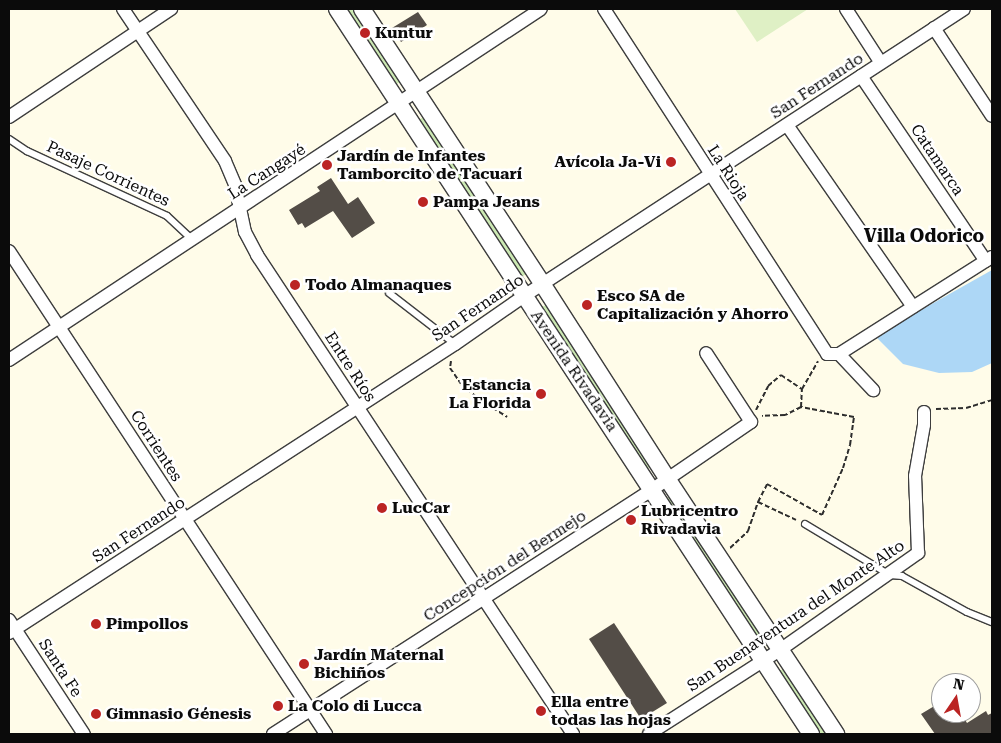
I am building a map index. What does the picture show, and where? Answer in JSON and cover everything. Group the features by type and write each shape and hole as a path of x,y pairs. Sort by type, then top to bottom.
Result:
{"street":[{"name":"Entre Ríos","path":"123,9 225,161 235,185 245,232 257,255 573,734"},
{"path":"9,117 171,9"},
{"name":"Avenida Rivadavia","path":"337,9 524,296 653,489 811,734"},
{"name":"Avenida Rivadavia","path":"362,9 668,480 836,734"},
{"name":"La Cangayé","path":"9,360 399,105 541,9"},
{"name":"La Rioja","path":"604,9 710,175 833,354 873,390"},
{"path":"846,9 882,63"},
{"name":"San Fernando","path":"11,628 184,520 455,344 524,296 964,9"},
{"path":"934,28 992,116"},
{"name":"Catamarca","path":"862,76 989,259"},
{"path":"787,125 913,306"},
{"name":"Corrientes","path":"9,251 326,734"},
{"path":"833,354 989,259"},
{"path":"706,353 751,422"},
{"name":"San Buenaventura del Monte Alto","path":"649,734 780,650 918,554 915,476 924,424 924,412"},
{"name":"Concepción del Bermejo","path":"273,734 668,480 751,422"},
{"name":"Santa Fe","path":"11,628 84,734"}],"lane":[{"name":"Pasaje Corrientes","path":"9,138 27,151 168,216 192,239"},
{"path":"389,293 455,344"},
{"path":"805,524 890,575 902,576 967,612 992,622"}],"path":[{"path":"455,344 450,368 461,384 480,400 508,417"},
{"path":"801,407 802,389 815,363 833,354"},
{"path":"751,422 768,386 781,375 802,389"},
{"path":"924,412 942,408 966,408 992,400"},
{"path":"719,556 748,531 758,502 767,484 822,515 843,468 850,445 854,417 801,407 785,415 763,416 751,422"},
{"path":"758,502 784,516 805,524"}],"green space":[{"path":"345,9 353,9 400,82 395,85"},
{"path":"735,9 808,9 757,42"},
{"path":"425,116 526,274 520,278 417,121"},
{"path":"548,304 651,467 645,469 540,308"},
{"path":"670,496 764,634 757,639 666,499"},
{"path":"785,668 830,734 817,734 777,672"}],"water":[{"path":"992,270 992,363 972,372 939,373 903,364 875,336"}],"building":[{"path":"418,12 427,25 401,42 392,28"},
{"path":"331,178 348,204 358,197 375,223 352,238 333,211 305,228 302,223 298,225 289,210 320,191 317,187"},
{"path":"614,623 667,703 641,719 589,639"},
{"path":"931,708 931,723 981,723 981,714 986,711 988,715 992,713 992,734 935,734 921,714"}],"place":[{"name":"Kuntur","path":"365,33"},
{"name":"Avícola Ja-Vi","path":"671,162"},
{"name":"Jardín de Infantes Tamborcito de Tacuarí","path":"327,165"},
{"name":"Pampa Jeans","path":"423,202"},
{"name":"Todo Almanaques","path":"295,285"},
{"name":"Esco SA de Capitalización y Ahorro","path":"587,305"},
{"name":"Estancia La Florida","path":"541,394"},
{"name":"LucCar","path":"382,508"},
{"name":"Lubricentro Rivadavia","path":"631,520"},
{"name":"Pimpollos","path":"96,624"},
{"name":"Jardín Maternal Bichiños","path":"304,664"},
{"name":"La Colo di Lucca","path":"278,706"},
{"name":"Ella entre todas las hojas","path":"541,711"},
{"name":"Gimnasio Génesis","path":"96,714"}],"district":[{"name":"Villa Odorico","path":"924,236"}]}
